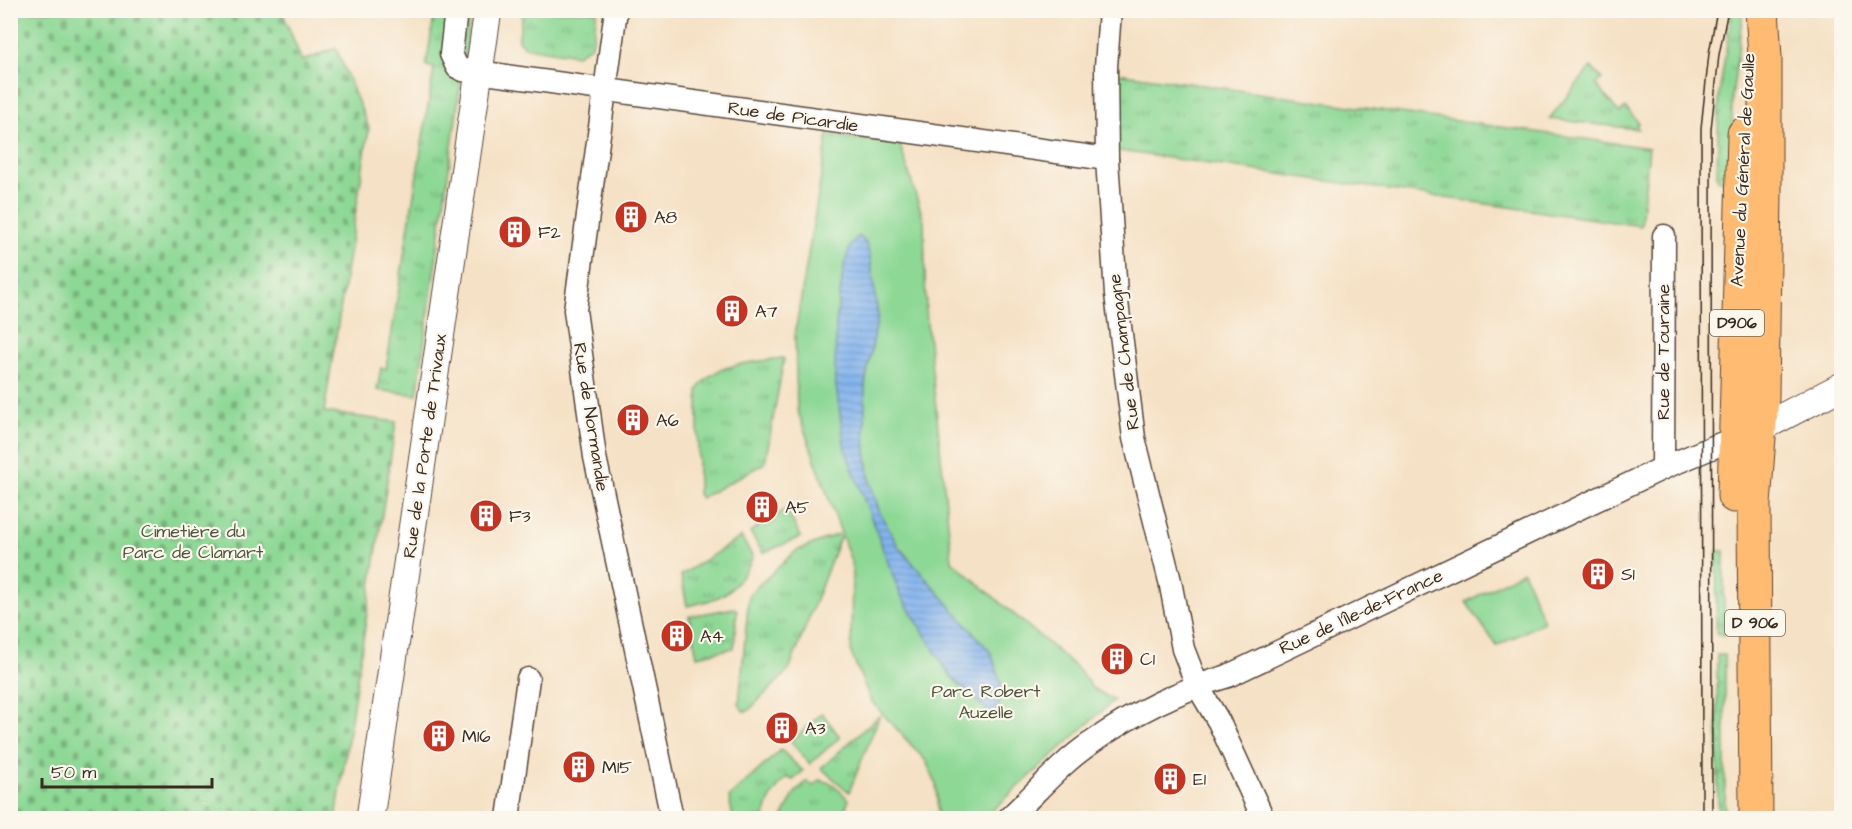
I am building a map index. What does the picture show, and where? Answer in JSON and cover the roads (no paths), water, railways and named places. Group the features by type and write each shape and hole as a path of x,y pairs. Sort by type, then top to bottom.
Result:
{"main road":[{"name":"Avenue du Général de Gaulle","path":"1753,10 1740,209 1747,433 1756,459 1754,515 1756,819"},
{"name":"Avenue du Général de Gaulle","path":"1734,819 1747,433 1765,125 1762,10"}],"street":[{"path":"456,10 451,45 453,61 463,70 480,74"},
{"name":"Rue de la Porte de Trivaux","path":"370,819 488,10"},
{"name":"Rue de Normandie","path":"616,10 575,310 595,457 672,819"},
{"name":"Rue de Champagne","path":"1110,10 1106,67 1107,159 1116,294 1134,438 1170,581 1183,649 1197,685 1219,722 1263,819"},
{"name":"Rue de Picardie","path":"480,74 1107,159"},
{"name":"Rue de Touraine","path":"1663,468 1664,236"},
{"path":"1747,433 1842,386"},
{"name":"Rue de l'Île-de-France","path":"1009,819 1090,743 1197,685 1228,676 1663,468 1747,433"},
{"path":"508,819 528,679"}],"water":[{"path":"859,236 866,243 870,256 878,316 865,384 865,442 870,482 880,513 898,546 991,653 1001,682 998,708 991,714 950,676 900,594 845,449 835,379 836,321 844,266 851,244"}],"tram line":[{"path":"1702,818 1701,128 1709,53 1717,10"},
{"path":"1712,818 1711,129 1719,55 1728,10"}],"place":[{"name":"A8","path":"631,217"},
{"name":"F2","path":"515,232"},
{"name":"A7","path":"732,311"},
{"name":"A6","path":"633,420"},
{"name":"A5","path":"762,507"},
{"name":"F3","path":"486,516"},
{"name":"S1","path":"1598,574"},
{"name":"A4","path":"677,636"},
{"name":"C1","path":"1117,659"},
{"name":"A3","path":"782,728"},
{"name":"M16","path":"439,736"},
{"name":"M15","path":"579,767"},
{"name":"E1","path":"1170,779"}],"park label":[{"name":"Cimetière du Parc de Clamart","path":"193,541"},
{"name":"Parc Robert Auzelle","path":"986,701"}]}
